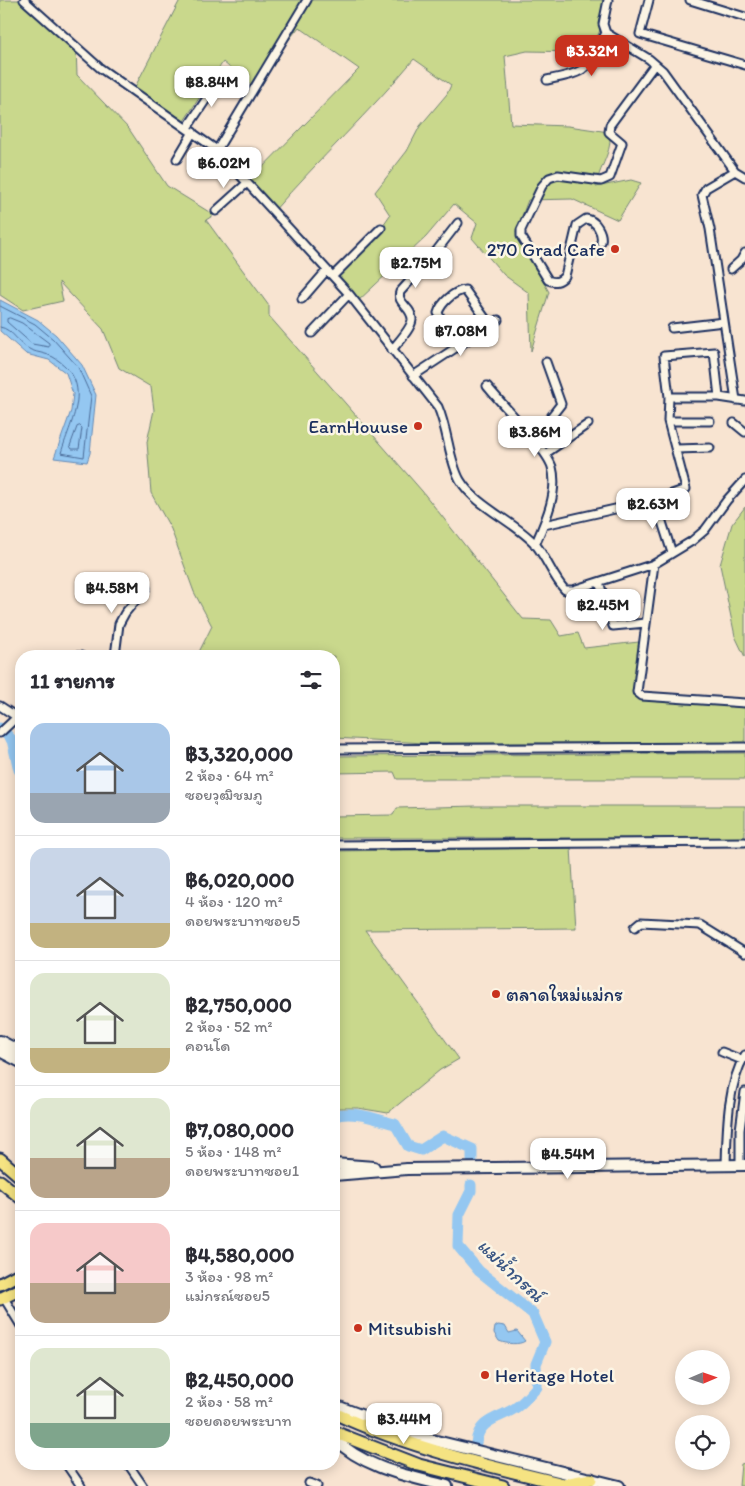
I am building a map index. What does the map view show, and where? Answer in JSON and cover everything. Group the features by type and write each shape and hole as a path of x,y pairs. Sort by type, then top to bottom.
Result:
{"main road":[{"path":"0,1041 15,1049"},
{"path":"0,1051 15,1059"},
{"path":"0,1159 15,1172"},
{"path":"340,1165 390,1169"},
{"path":"340,1174 390,1169 743,1165"},
{"path":"0,1181 15,1193"},
{"path":"0,1284 15,1276"},
{"path":"2,1298 15,1291"},
{"path":"340,1407 416,1436 619,1486"},
{"path":"340,1415 415,1445 568,1485 591,1479"},
{"path":"340,1434 419,1465 503,1486"},
{"path":"340,1444 366,1460 395,1471 447,1486"}],"street":[{"path":"24,0 100,68 217,150 333,276 438,407 444,421 456,471 461,482 481,501 535,545 565,590 573,590 654,564 705,530 727,500 745,480"},
{"path":"217,150 307,0"},
{"path":"608,0 603,24 606,32 655,64 735,171 745,177"},
{"path":"649,0 640,34 745,65"},
{"path":"690,0 745,17"},
{"path":"547,80 582,71 588,66 606,32"},
{"path":"600,242 601,235 594,222 586,219 582,221 578,225 565,276 560,281 554,282 548,280 521,236 520,230 542,186 549,178 558,175 601,181 610,177 622,143 619,138 610,134 609,129 655,64"},
{"path":"177,159 190,130 213,89 228,79"},
{"path":"735,171 706,188 702,195 710,229 736,400"},
{"path":"216,211 247,183"},
{"path":"392,350 412,321 411,315 400,300 400,292 434,254 458,223"},
{"path":"333,276 381,228"},
{"path":"730,269 742,260 745,253"},
{"path":"302,299 327,270"},
{"path":"456,348 438,313 455,293 464,290 490,325"},
{"path":"312,333 348,294"},
{"path":"413,376 498,320"},
{"path":"672,328 724,322"},
{"path":"544,525 655,500 686,489 668,421 669,398 664,356 714,352 719,397"},
{"path":"533,440 561,404 546,362"},
{"path":"487,386 545,454 552,468 553,480 544,525 535,545"},
{"path":"669,398 719,397 745,401"},
{"path":"668,421 710,421"},
{"path":"734,423 745,432"},
{"path":"545,454 588,424"},
{"path":"676,449 710,448"},
{"path":"655,500 672,553"},
{"path":"654,564 637,692 642,696 745,703"},
{"path":"599,582 614,626 646,623"},
{"path":"117,650 119,624 124,613 146,588"},
{"path":"0,706 15,713"},
{"path":"0,733 15,719"},
{"path":"340,749 745,747"},
{"path":"340,845 745,842"},
{"path":"635,927 641,922 700,925 745,953"},
{"path":"722,1052 742,1059 730,1102 726,1166"},
{"path":"743,1165 740,1130 745,1092"},
{"path":"2,1298 15,1317"},
{"path":"70,1470 81,1486"},
{"path":"132,1470 143,1486"},
{"path":"309,1484 317,1486"}],"green space":[{"path":"0,0 27,0 76,47 77,75 129,129 167,186 214,215 206,220 269,306 269,316 422,491 523,619 551,620 561,636 578,633 584,648 639,642 640,697 745,703 745,747 634,748 632,743 425,743 340,738 340,650 200,650 212,626 194,592 171,529 151,493 147,442 154,410 151,387 119,368 103,329 59,282 63,301 23,310 0,295"},
{"path":"180,0 607,0 600,30 592,50 580,52 527,51 505,56 511,124 568,126 609,132 608,153 596,187 631,180 641,183 618,220 572,199 528,200 516,232 549,292 531,351 529,293 504,275 472,238 477,223 454,204 426,237 357,302 335,274 381,228 390,215 375,192 407,151 420,126 447,94 451,85 414,59 273,212 247,183 359,69 299,27 252,86 223,62 184,121 135,87"},
{"path":"745,507 745,657 735,636 720,565 732,524"},
{"path":"745,753 745,779 397,779 394,772 340,773 340,756"},
{"path":"476,806 745,806 745,838 340,838 340,816 393,815 397,808"},
{"path":"571,848 576,928 365,930 459,1059 440,1070 388,1113 358,1108 340,1108 340,851"},
{"path":"745,1463 745,1486 739,1486 741,1464"}],"water":[{"path":"0,300 38,320 56,335 82,365 96,395 90,453 87,462 54,458 71,411 73,394 66,373 49,360 26,354 0,331"},
{"path":"498,1325 505,1326 509,1333 517,1331 525,1341 513,1344 499,1341 494,1333 495,1327"}],"waterway":[{"name":"แม่น้ำกรณ์","path":"0,728 12,740 15,753"},
{"name":"แม่น้ำกรณ์","path":"340,1114 357,1115 395,1124 408,1146 421,1150 443,1136 472,1149 472,1160"},
{"name":"แม่น้ำกรณ์","path":"471,1185 471,1191 459,1215 458,1246 479,1271 533,1314 545,1342 536,1364 537,1387 518,1406 486,1423 478,1434 476,1443"}],"place":[{"name":"270 Grad Cafe","path":"615,249"},
{"name":"EarnHouuse","path":"418,426"},
{"name":"ตลาดใหม่แม่กร","path":"496,994"},
{"name":"Mitsubishi","path":"358,1328"},
{"name":"Heritage Hotel","path":"485,1375"}]}
